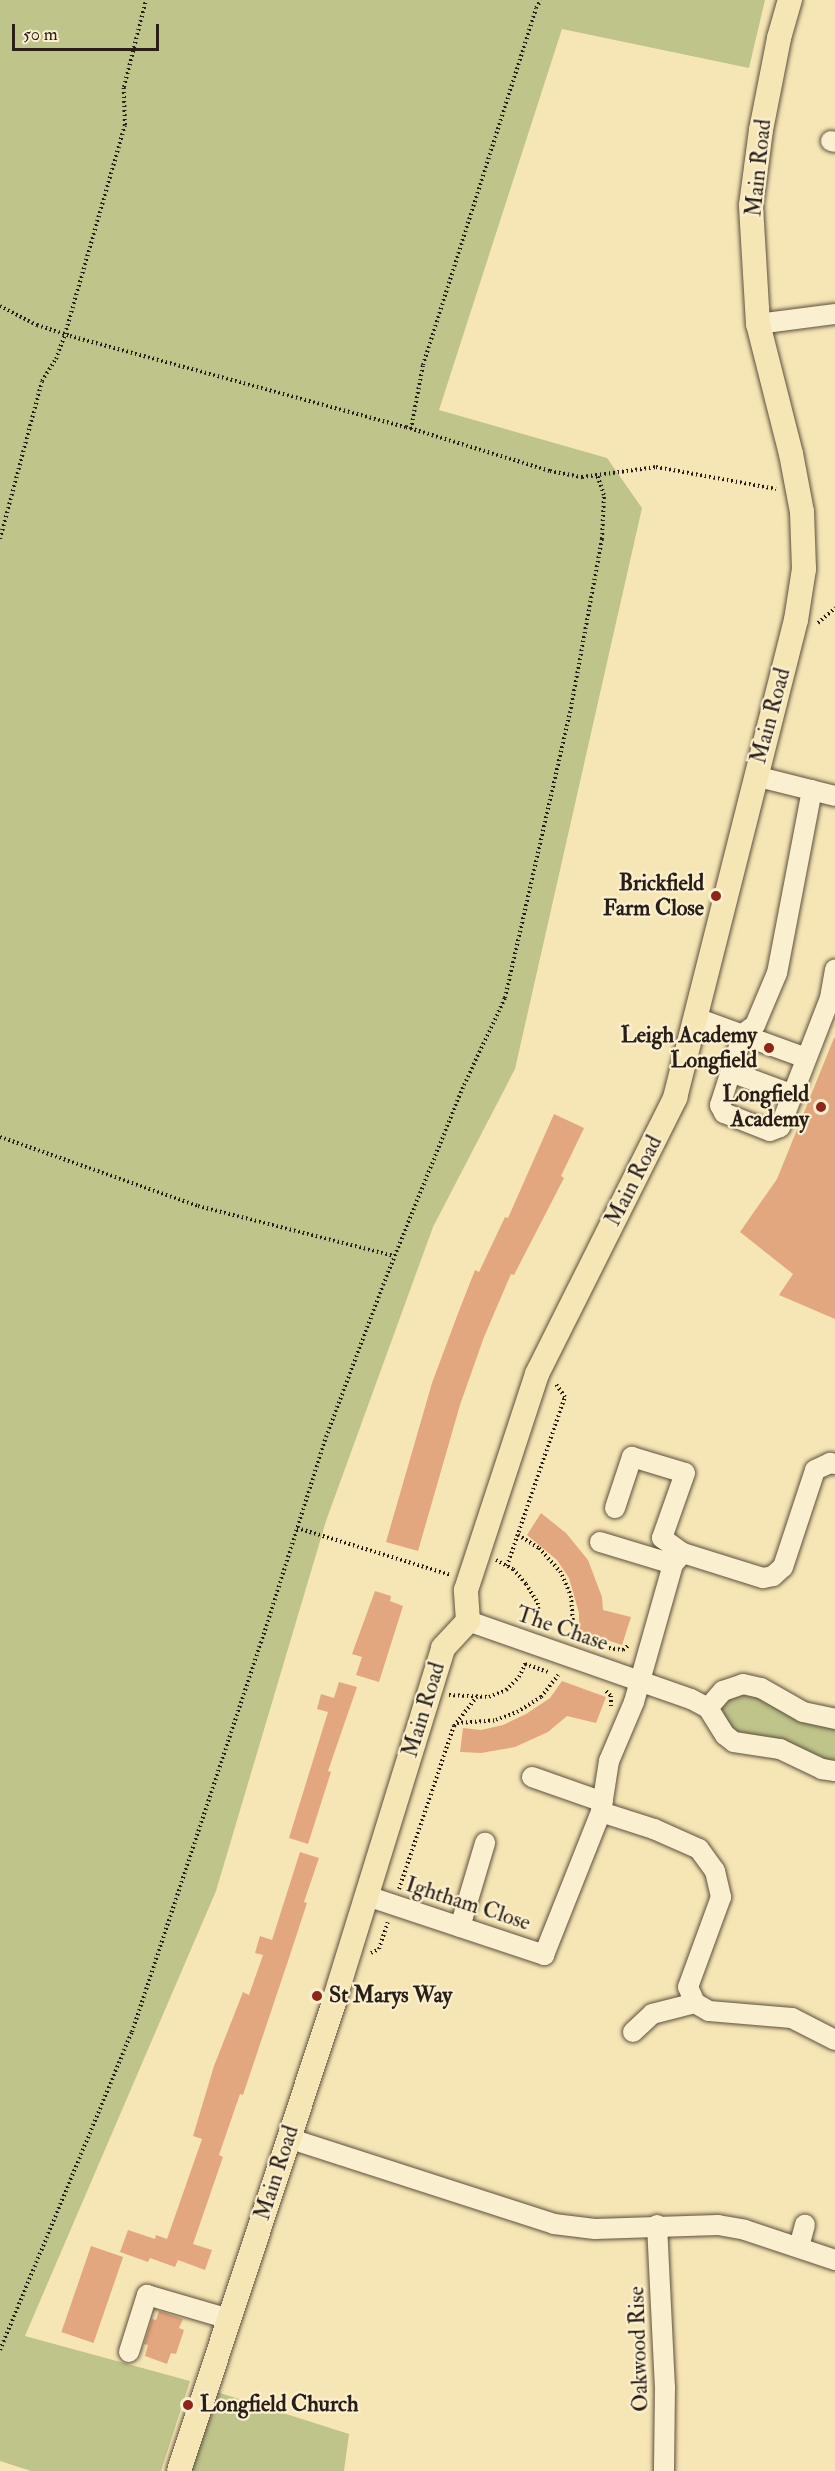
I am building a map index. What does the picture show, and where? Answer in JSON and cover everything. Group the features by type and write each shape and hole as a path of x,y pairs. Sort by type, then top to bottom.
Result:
{"main road":[{"name":"Main Road","path":"179,2471 345,1966 443,1648 468,1621 466,1590 543,1362 675,1098 796,620 802,579 802,512 791,454 758,324 752,205 761,130 779,38 790,0"}],"street":[{"path":"758,324 835,314"},
{"path":"755,776 835,796"},
{"path":"812,790 777,973 755,1025 743,1034 720,1105 721,1110 770,1131 780,1127 830,998 835,969"},
{"path":"696,1018 807,1058"},
{"path":"731,1072 794,1095"},
{"path":"615,1508 632,1457 685,1473 662,1538 678,1558"},
{"path":"600,1542 763,1578 773,1576 783,1567 815,1470 830,1463 835,1464"},
{"path":"602,1807 609,1761 628,1719 641,1682 678,1558"},
{"name":"The Chase","path":"468,1621 691,1699 708,1708"},
{"path":"835,1719 804,1712 761,1688 743,1684 726,1689 708,1708 725,1735 734,1742 780,1749 822,1769 835,1771"},
{"path":"532,1777 699,1849 715,1871 721,1897 688,1987 695,2003 709,2011 792,2018 835,2040"},
{"name":"Ightham Close","path":"367,1896 544,1955 602,1807"},
{"path":"460,1927 485,1843"},
{"path":"633,2032 652,2014 695,2003"},
{"path":"288,2138 554,2224 595,2229 657,2225 718,2225 745,2230 835,2260"},
{"name":"Oakwood Rise","path":"657,2225 665,2387 664,2471"},
{"path":"799,2247 805,2225"},
{"path":"129,2352 147,2295 229,2319"}],"path":[{"path":"0,539 42,381 56,359 65,334 125,125 124,87 146,0"},
{"path":"411,429 423,365 536,8 541,0"},
{"path":"0,306 37,325 65,334 411,429 550,471 582,477 656,468 798,493"},
{"path":"0,2350 132,2032 326,1437 394,1256 464,1084 506,998 570,713 597,563 604,495 597,475"},
{"path":"0,1137 198,1206 394,1256"},
{"path":"507,1566 565,1397 543,1362"},
{"path":"297,1528 469,1580"},
{"path":"518,1535 539,1548 560,1571 571,1596 574,1638"},
{"path":"539,1627 548,1630"},
{"path":"565,1635 585,1641"},
{"path":"606,1647 623,1650 633,1636"},
{"path":"525,1664 567,1678"},
{"path":"456,1723 496,1720 516,1712 541,1698 558,1675"},
{"path":"596,1687 606,1690 610,1696 610,1711"},
{"path":"345,1966 379,1949 456,1723 477,1697"}],"green space":[{"path":"0,0 765,0 749,68 562,29 439,410 607,458 642,508 515,1069 433,1227 326,1521 216,1891 25,2336 190,2381 161,2471 31,2471 0,2461"},
{"path":"739,1690 835,1724 835,1764 788,1743 737,1736 723,1715 722,1707"},
{"path":"214,2391 349,2434 344,2471 188,2471"}],"building":[{"name":"Longfield Academy","path":"834,1038 835,1319 779,1295 793,1274 740,1232 777,1179"},
{"path":"554,1114 584,1128 561,1176 564,1178 514,1275 511,1274 484,1337 460,1405 418,1551 386,1542 432,1383 475,1270 479,1272 505,1217 508,1218"},
{"path":"541,1513 566,1533 588,1560 602,1597 603,1610 631,1617 622,1645 579,1631 579,1613 569,1578 557,1560 527,1535"},
{"path":"375,1591 391,1596 390,1601 403,1606 379,1682 356,1675 362,1657 352,1654"},
{"path":"562,1681 606,1697 596,1723 567,1716 548,1732 515,1747 481,1753 460,1752 463,1728 481,1730 503,1725 526,1714 550,1698"},
{"path":"339,1682 357,1687 328,1771 331,1772 308,1844 289,1838 328,1712 317,1709 321,1694 334,1698"},
{"path":"300,1852 319,1858 304,1902 307,1903 243,2095 240,2094 219,2155 223,2157 193,2244 212,2250 205,2270 178,2260 175,2267 150,2258 148,2262 120,2252 128,2230 155,2239 156,2235 167,2239 202,2139 193,2136 214,2066 243,1992 249,1995 263,1955 255,1953 260,1936 272,1940"},
{"path":"91,2246 123,2257 94,2343 61,2332"},
{"path":"159,2311 183,2319 179,2328 184,2330 176,2354 171,2353 167,2364 145,2356 148,2345 144,2344 152,2319 156,2320"}],"place":[{"name":"Brickfield Farm Close","path":"716,896"},
{"name":"Leigh Academy Longfield","path":"769,1048"},
{"name":"Longfield Academy","path":"821,1107"},
{"name":"St Marys Way","path":"317,1996"},
{"name":"Longfield Church","path":"188,2405"}]}
